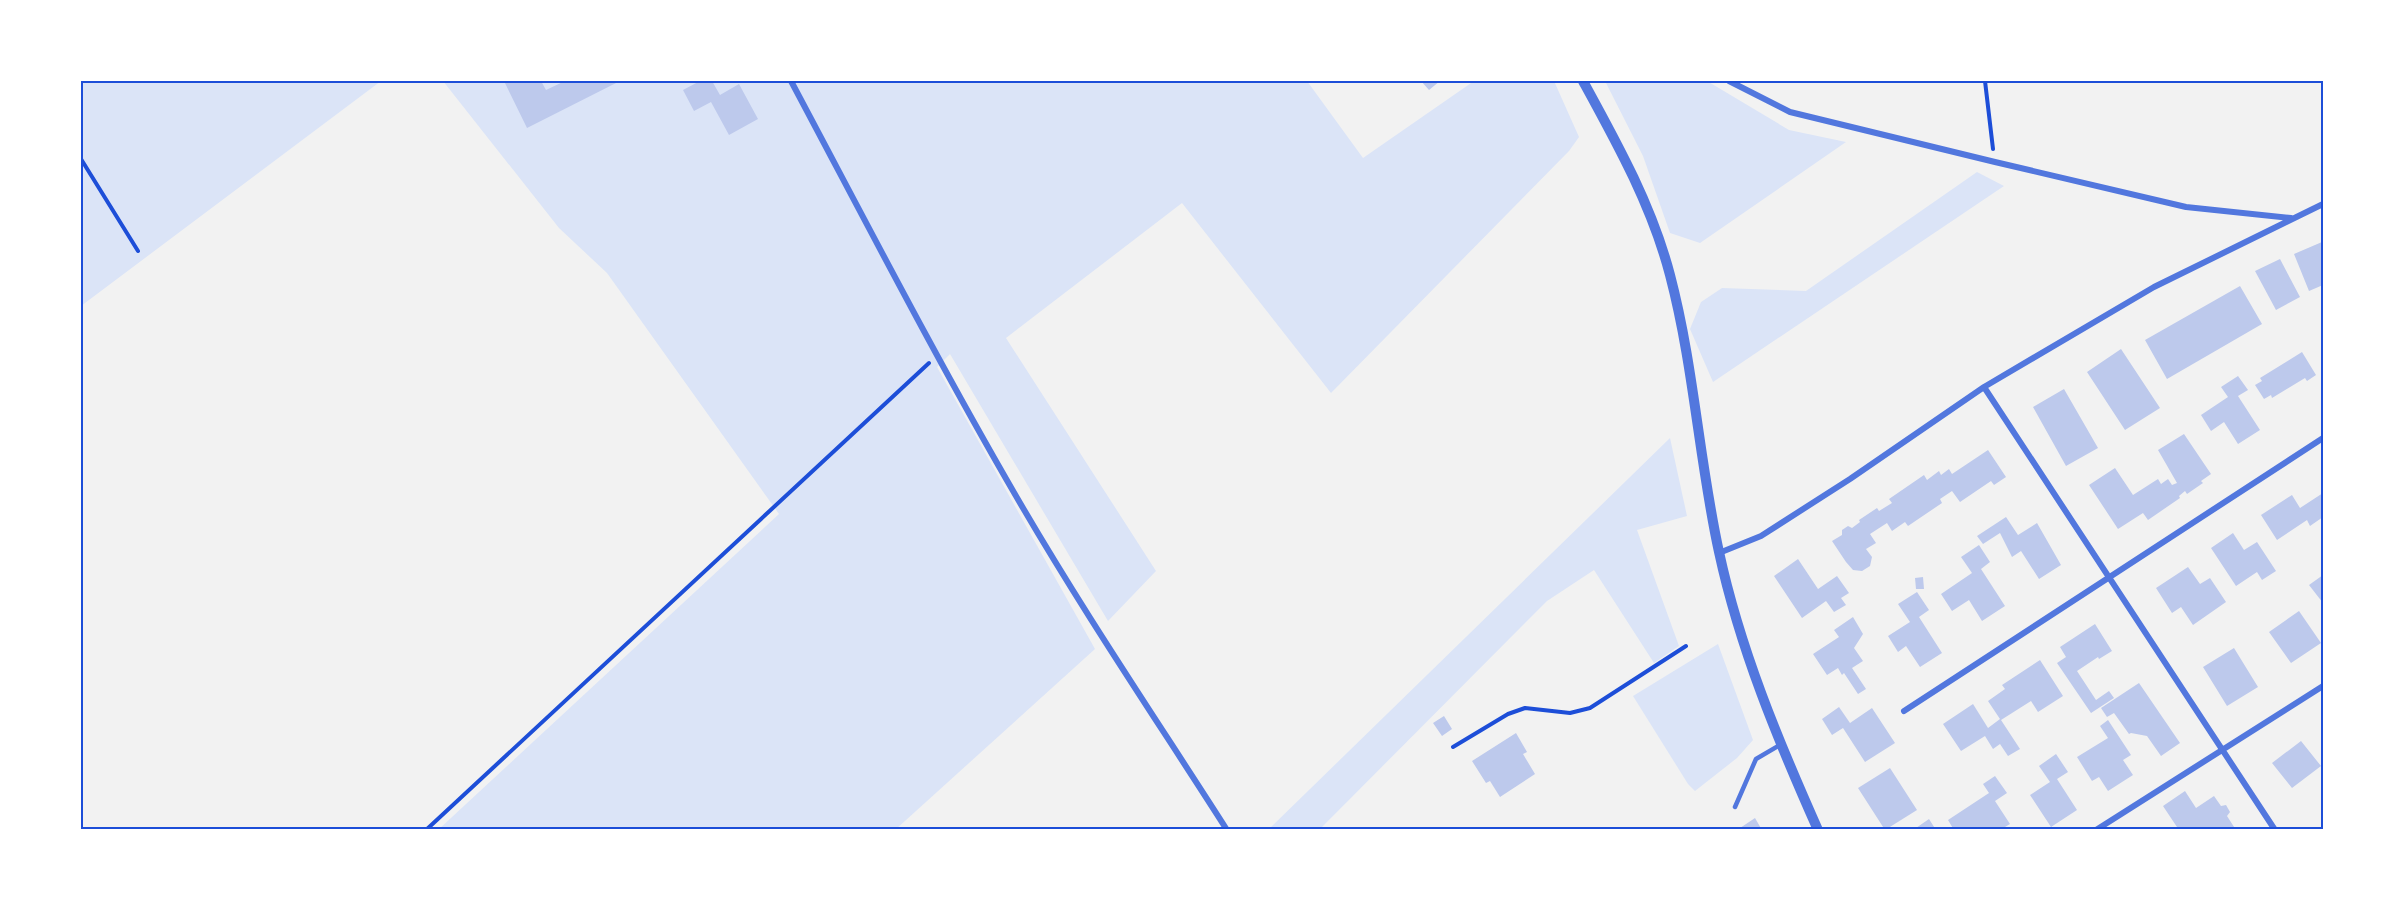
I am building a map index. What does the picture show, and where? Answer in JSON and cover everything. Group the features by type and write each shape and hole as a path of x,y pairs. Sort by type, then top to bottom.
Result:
{"street":[{"path":"791,81 936,355 1029,518 1227,830"},
{"path":"1582,81 1629,164 1670,274 1684,341 1719,553 1763,702 1818,830"},
{"path":"1729,81 1790,112 1995,162 2186,207 2292,218"},
{"path":"1719,553 1761,536 1850,479 1984,387 2154,288 2323,204"},
{"path":"1984,387 2275,830"},
{"path":"1904,711 2323,438"},
{"path":"2096,830 2323,686"}],"lane":[{"path":"1736,807 1756,759 1780,745"}],"path":[{"path":"1985,81 1995,162"},
{"path":"81,159 138,251"},
{"path":"426,830 936,355"},
{"path":"1454,747 1508,714 1525,708 1570,713 1590,708 1686,646"}],"shaded area":[{"path":"81,81 381,81 81,306"},
{"path":"443,81 1307,81 1363,158 1474,81 1554,81 1579,137 1569,151 1331,393 1182,203 1006,338 1156,571 1108,621 950,354 937,367 1095,649 895,830 438,830 779,514 607,273 559,228"},
{"path":"1605,81 1707,81 1789,130 1846,142 1700,243 1670,233 1643,156"},
{"path":"1977,172 2004,186 1713,382 1690,329 1701,302 1722,288 1806,291"},
{"path":"1670,438 1687,516 1637,530 1679,646 1654,663 1594,570 1547,601 1319,830 1268,830"},
{"path":"1718,644 1753,740 1737,758 1695,791 1688,784 1633,696"}],"building":[{"path":"504,81 541,81 546,90 565,81 620,81 527,128"},
{"path":"700,81 712,81 720,95 739,84 758,119 729,135 711,102 694,111 683,90"},
{"path":"1421,81 1440,81 1429,90"},
{"path":"2322,242 2323,285 2309,291 2294,254"},
{"path":"2280,259 2300,297 2276,310 2255,271"},
{"path":"2240,286 2262,324 2167,379 2145,340"},
{"path":"2121,349 2160,408 2125,430 2087,372"},
{"path":"2302,352 2316,375 2307,381 2305,378 2272,398 2271,395 2264,399 2255,385 2262,381 2260,378"},
{"path":"2238,376 2248,390 2238,396 2260,430 2238,444 2224,422 2211,431 2201,415 2228,397 2221,387"},
{"path":"2064,389 2098,448 2066,466 2033,407"},
{"path":"2184,434 2211,474 2201,481 2203,483 2187,494 2185,491 2179,496 2180,498 2148,520 2143,513 2118,529 2089,485 2115,468 2133,495 2158,479 2161,484 2168,479 2172,485 2177,483 2158,450"},
{"path":"1988,450 2006,477 1994,485 1991,481 1960,502 1952,491 1940,499 1942,503 1908,526 1905,522 1892,531 1887,523 1870,534 1876,543 1866,549 1872,557 1870,566 1862,571 1853,570 1846,562 1832,541 1842,535 1842,530 1848,526 1852,528 1860,522 1859,520 1877,508 1879,511 1892,503 1889,499 1924,475 1927,480 1939,471 1941,475 1949,469 1952,474"},
{"path":"2323,493 2323,517 2310,526 2307,520 2277,540 2261,515 2292,495 2300,508"},
{"path":"2006,517 2018,535 2037,523 2061,565 2039,579 2021,551 2012,557 2000,533 1983,544 1977,536"},
{"path":"2233,533 2244,550 2257,542 2276,571 2262,580 2257,572 2236,586 2211,548"},
{"path":"1979,545 1990,562 1981,569 2005,606 1982,621 1969,600 1952,611 1941,594 1972,573 1961,557"},
{"path":"1798,559 1818,589 1837,576 1849,593 1841,598 1846,605 1834,612 1826,601 1802,618 1774,576"},
{"path":"2188,567 2200,584 2210,578 2226,602 2193,625 2181,607 2172,613 2156,588"},
{"path":"2323,575 2323,603 2309,585"},
{"path":"1923,577 1924,589 1916,589 1915,578"},
{"path":"1917,592 1929,610 1919,617 1942,653 1920,667 1906,646 1898,652 1888,636 1910,622 1898,604"},
{"path":"2299,611 2321,643 2291,663 2269,632"},
{"path":"1853,617 1863,634 1854,648 1863,661 1852,668 1866,689 1858,694 1838,668 1827,675 1813,654 1839,637 1834,630"},
{"path":"2095,624 2112,651 2077,671 2096,700 2109,691 2114,698 2091,713 2057,663 2066,657 2060,647"},
{"path":"2234,648 2258,687 2227,706 2203,667"},
{"path":"2040,660 2063,696 2038,712 2031,701 2001,720 2020,749 2008,756 2000,744 1993,749 1985,736 1961,751 1943,724 1973,704 1988,728 2000,719 1988,701 2005,689 2002,685"},
{"path":"2139,683 2180,743 2161,756 2147,736 2129,734 2114,713 2107,717 2101,708"},
{"path":"1839,707 1850,723 1872,708 1895,743 1865,762 1843,728 1832,735 1822,719"},
{"path":"1444,716 1452,729 1442,736 1433,723"},
{"path":"2108,720 2131,755 2123,760 2133,775 2108,791 2099,777 2092,781 2077,757 2108,738 2100,726"},
{"path":"1516,733 1527,752 1523,754 1535,774 1500,797 1490,781 1486,783 1472,761"},
{"path":"2301,741 2321,766 2292,788 2272,763"},
{"path":"2056,754 2068,772 2057,779 2077,810 2051,827 2030,795 2050,782 2039,766"},
{"path":"1890,768 1917,810 1885,830 1858,788"},
{"path":"1995,776 2007,793 1995,801 2010,824 2000,830 1954,830 1948,820 1989,793 1983,784"},
{"path":"2185,791 2196,808 2214,796 2221,806 2226,805 2230,812 2227,816 2236,830 2198,830 2196,828 2179,830 2163,806"},
{"path":"1755,818 1762,830 1737,830"},
{"path":"1929,819 1936,830 1917,830 1916,828"}]}
